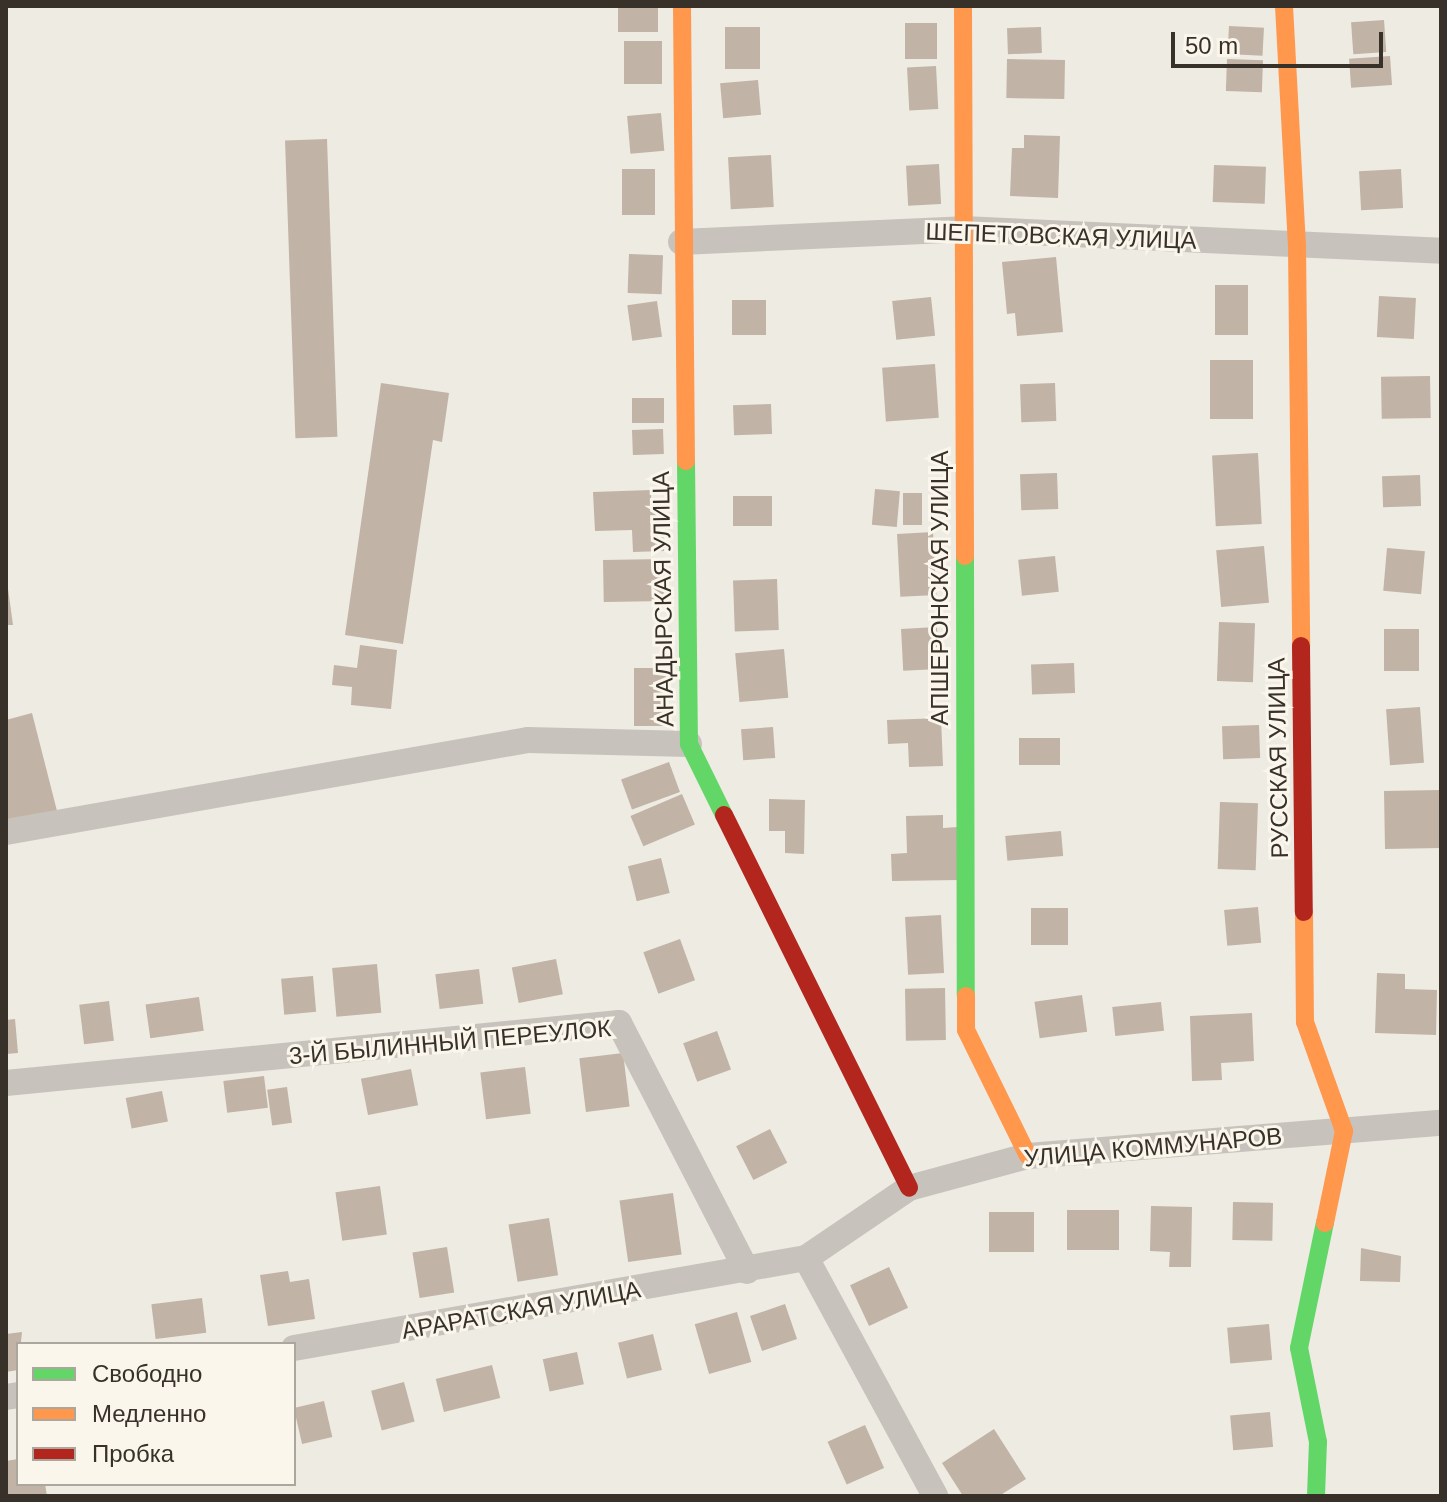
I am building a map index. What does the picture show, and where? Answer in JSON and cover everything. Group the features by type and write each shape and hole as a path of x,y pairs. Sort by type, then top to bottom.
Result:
{"street":[{"name":"АНАДЫРСКАЯ УЛИЦА","path":"682,6 681,242 689,744 909,1188"},
{"name":"АПШЕРОНСКАЯ УЛИЦА","path":"963,6 966,1030 1028,1156"},
{"name":"РУССКАЯ УЛИЦА","path":"1284,6 1297,245 1305,1022 1344,1131"},
{"name":"ШЕПЕТОВСКАЯ УЛИЦА","path":"681,242 963,229 1441,251"},
{"path":"6,832 528,740 689,744"},
{"name":"3-Й БЫЛИННЫЙ ПЕРЕУЛОК","path":"6,1083 619,1023 747,1271"},
{"name":"УЛИЦА КОММУНАРОВ","path":"747,1271 806,1258 909,1188 1028,1156 1441,1123"},
{"path":"1316,1496 1318,1442 1299,1348 1344,1131"},
{"path":"806,1258 935,1496"},
{"name":"АРАРАТСКАЯ УЛИЦА","path":"296,1348 747,1271"}],"building":[{"path":"618,6 658,6 658,32 618,32"},
{"path":"1384,20 1386,52 1353,54 1351,22"},
{"path":"905,23 937,23 937,59 905,59"},
{"path":"1229,26 1264,28 1262,56 1228,54"},
{"path":"725,27 760,27 760,69 725,69"},
{"path":"1041,27 1042,53 1008,54 1007,28"},
{"path":"624,41 662,41 662,84 624,84"},
{"path":"1390,56 1392,85 1351,88 1349,59"},
{"path":"1007,59 1065,60 1064,99 1006,98"},
{"path":"1227,59 1263,60 1262,92 1226,91"},
{"path":"936,66 938,109 909,110 907,68"},
{"path":"758,80 761,115 723,118 720,83"},
{"path":"661,113 664,151 630,154 627,116"},
{"path":"1024,135 1060,136 1058,198 1010,196 1012,148 1024,148"},
{"path":"327,139 337,437 295,438 285,140"},
{"path":"771,155 774,207 731,209 728,157"},
{"path":"939,164 941,204 908,206 906,166"},
{"path":"1214,165 1266,167 1265,204 1213,202"},
{"path":"622,169 655,169 655,215 622,215"},
{"path":"1401,169 1403,208 1361,210 1359,171"},
{"path":"629,254 663,255 662,294 628,293"},
{"path":"1056,257 1063,332 1017,336 1015,313 1007,314 1002,262"},
{"path":"1215,285 1248,285 1248,335 1215,335"},
{"path":"1379,296 1416,298 1414,339 1377,337"},
{"path":"931,297 935,336 896,340 892,301"},
{"path":"732,300 766,300 766,335 732,335"},
{"path":"657,301 662,337 632,341 627,305"},
{"path":"1210,360 1253,360 1253,419 1210,419"},
{"path":"935,364 939,418 886,422 882,368"},
{"path":"1430,376 1431,418 1382,419 1381,377"},
{"path":"381,383 449,393 442,442 433,440 403,644 345,635"},
{"path":"1055,383 1056,421 1021,422 1020,384"},
{"path":"632,398 664,398 664,423 632,423"},
{"path":"771,404 772,434 734,435 733,405"},
{"path":"663,429 664,454 633,455 632,430"},
{"path":"1258,453 1262,524 1216,526 1212,455"},
{"path":"1057,473 1058,509 1021,510 1020,474"},
{"path":"1420,475 1421,506 1383,507 1382,476"},
{"path":"875,489 900,491 897,527 872,525"},
{"path":"651,490 651,512 663,512 664,551 633,552 632,530 595,531 593,492"},
{"path":"903,493 922,493 922,525 903,525"},
{"path":"733,496 772,496 772,526 733,526"},
{"path":"933,532 936,595 900,597 897,534"},
{"path":"1264,546 1269,603 1221,607 1216,550"},
{"path":"1387,548 1425,551 1421,594 1383,591"},
{"path":"1055,556 1059,592 1022,596 1018,560"},
{"path":"664,559 665,601 604,602 603,560"},
{"path":"6,574 13,625 6,625"},
{"path":"777,579 779,630 735,632 733,581"},
{"path":"1219,622 1255,623 1253,682 1217,681"},
{"path":"937,627 939,669 903,671 901,629"},
{"path":"1384,629 1419,629 1419,671 1384,671"},
{"path":"360,645 397,650 391,709 351,705 352,687 332,685 334,665 357,668"},
{"path":"784,649 788,698 739,702 735,653"},
{"path":"1074,663 1075,693 1032,694 1031,665"},
{"path":"634,668 666,668 666,726 634,726"},
{"path":"1420,707 1424,763 1390,765 1386,709"},
{"path":"32,713 57,811 6,823 6,720"},
{"path":"941,718 943,766 909,767 908,743 888,744 887,720"},
{"path":"1259,725 1260,758 1223,759 1222,726"},
{"path":"773,727 775,758 743,760 741,729"},
{"path":"1019,738 1060,738 1060,765 1019,765"},
{"path":"669,762 680,792 632,810 621,779"},
{"path":"1440,790 1441,848 1385,849 1384,791"},
{"path":"682,794 695,824 643,846 630,816"},
{"path":"769,799 805,800 804,854 785,853 785,831 769,831"},
{"path":"1220,802 1258,803 1256,870 1218,869"},
{"path":"943,815 943,828 958,827 959,880 892,881 891,854 907,853 906,816"},
{"path":"1061,831 1063,856 1007,861 1005,836"},
{"path":"661,858 670,893 637,901 628,866"},
{"path":"1258,907 1261,943 1227,946 1224,910"},
{"path":"1031,908 1068,908 1068,945 1031,945"},
{"path":"941,915 944,973 908,975 905,917"},
{"path":"680,939 695,980 658,994 643,952"},
{"path":"556,959 563,994 519,1003 512,968"},
{"path":"377,964 381,1013 336,1017 332,968"},
{"path":"479,969 483,1004 440,1009 435,974"},
{"path":"1377,973 1405,974 1405,989 1437,990 1436,1035 1375,1033"},
{"path":"313,976 316,1012 284,1015 281,979"},
{"path":"945,988 946,1040 906,1041 905,989"},
{"path":"1082,995 1087,1032 1040,1038 1034,1002"},
{"path":"199,997 204,1031 150,1038 146,1005"},
{"path":"109,1001 114,1041 84,1044 79,1005"},
{"path":"1161,1002 1164,1031 1115,1036 1112,1007"},
{"path":"1252,1013 1254,1061 1221,1063 1222,1080 1192,1081 1190,1016"},
{"path":"15,1019 18,1053 6,1054 6,1020"},
{"path":"717,1031 731,1070 697,1082 683,1043"},
{"path":"623,1053 630,1107 586,1112 579,1058"},
{"path":"525,1067 531,1114 486,1119 480,1072"},
{"path":"411,1069 418,1105 368,1115 361,1079"},
{"path":"264,1076 268,1108 227,1113 223,1081"},
{"path":"287,1087 292,1123 272,1125 267,1090"},
{"path":"162,1091 168,1121 132,1128 126,1098"},
{"path":"770,1129 787,1163 753,1180 736,1146"},
{"path":"380,1186 387,1235 342,1241 335,1192"},
{"path":"673,1193 682,1254 628,1262 620,1201"},
{"path":"1233,1202 1273,1203 1272,1241 1232,1240"},
{"path":"1151,1206 1192,1207 1191,1267 1169,1267 1170,1252 1150,1251"},
{"path":"1067,1210 1119,1210 1119,1250 1067,1250"},
{"path":"989,1212 1034,1212 1034,1252 989,1252"},
{"path":"549,1218 558,1275 518,1282 509,1224"},
{"path":"447,1247 454,1292 420,1298 412,1252"},
{"path":"1361,1248 1401,1256 1400,1282 1360,1281"},
{"path":"889,1267 908,1308 869,1326 850,1285"},
{"path":"288,1271 290,1282 309,1279 315,1319 268,1326 260,1275"},
{"path":"202,1298 206,1333 156,1339 151,1304"},
{"path":"785,1304 797,1339 762,1351 750,1316"},
{"path":"737,1312 751,1362 709,1374 695,1324"},
{"path":"1269,1324 1272,1360 1230,1364 1227,1328"},
{"path":"22,1332 21,1342 16,1342 16,1370 6,1372 6,1334"},
{"path":"653,1334 662,1370 627,1379 618,1343"},
{"path":"577,1352 584,1384 550,1392 543,1359"},
{"path":"492,1365 500,1398 444,1412 436,1379"},
{"path":"404,1382 415,1422 382,1430 371,1391"},
{"path":"324,1401 332,1437 302,1444 296,1407"},
{"path":"1270,1412 1273,1447 1233,1450 1230,1415"},
{"path":"865,1425 884,1468 847,1485 828,1442"},
{"path":"994,1429 1026,1479 999,1496 963,1496 942,1463"},
{"path":"16,1459 16,1486 45,1486 47,1496 6,1496 6,1461"}],"traffic: fast":[{"path":"686,461 689,744 724,815"},
{"path":"965,556 966,996"},
{"path":"1316,1496 1318,1442 1299,1348 1325,1223"}],"traffic: slow":[{"path":"682,6 686,461"},
{"path":"963,6 965,556"},
{"path":"1284,6 1297,245 1301,646"},
{"path":"1304,912 1305,1022 1344,1131 1325,1223"},
{"path":"966,996 966,1030 1028,1156"}],"traffic: jam":[{"path":"1301,646 1304,912"},
{"path":"724,815 909,1188"}]}
